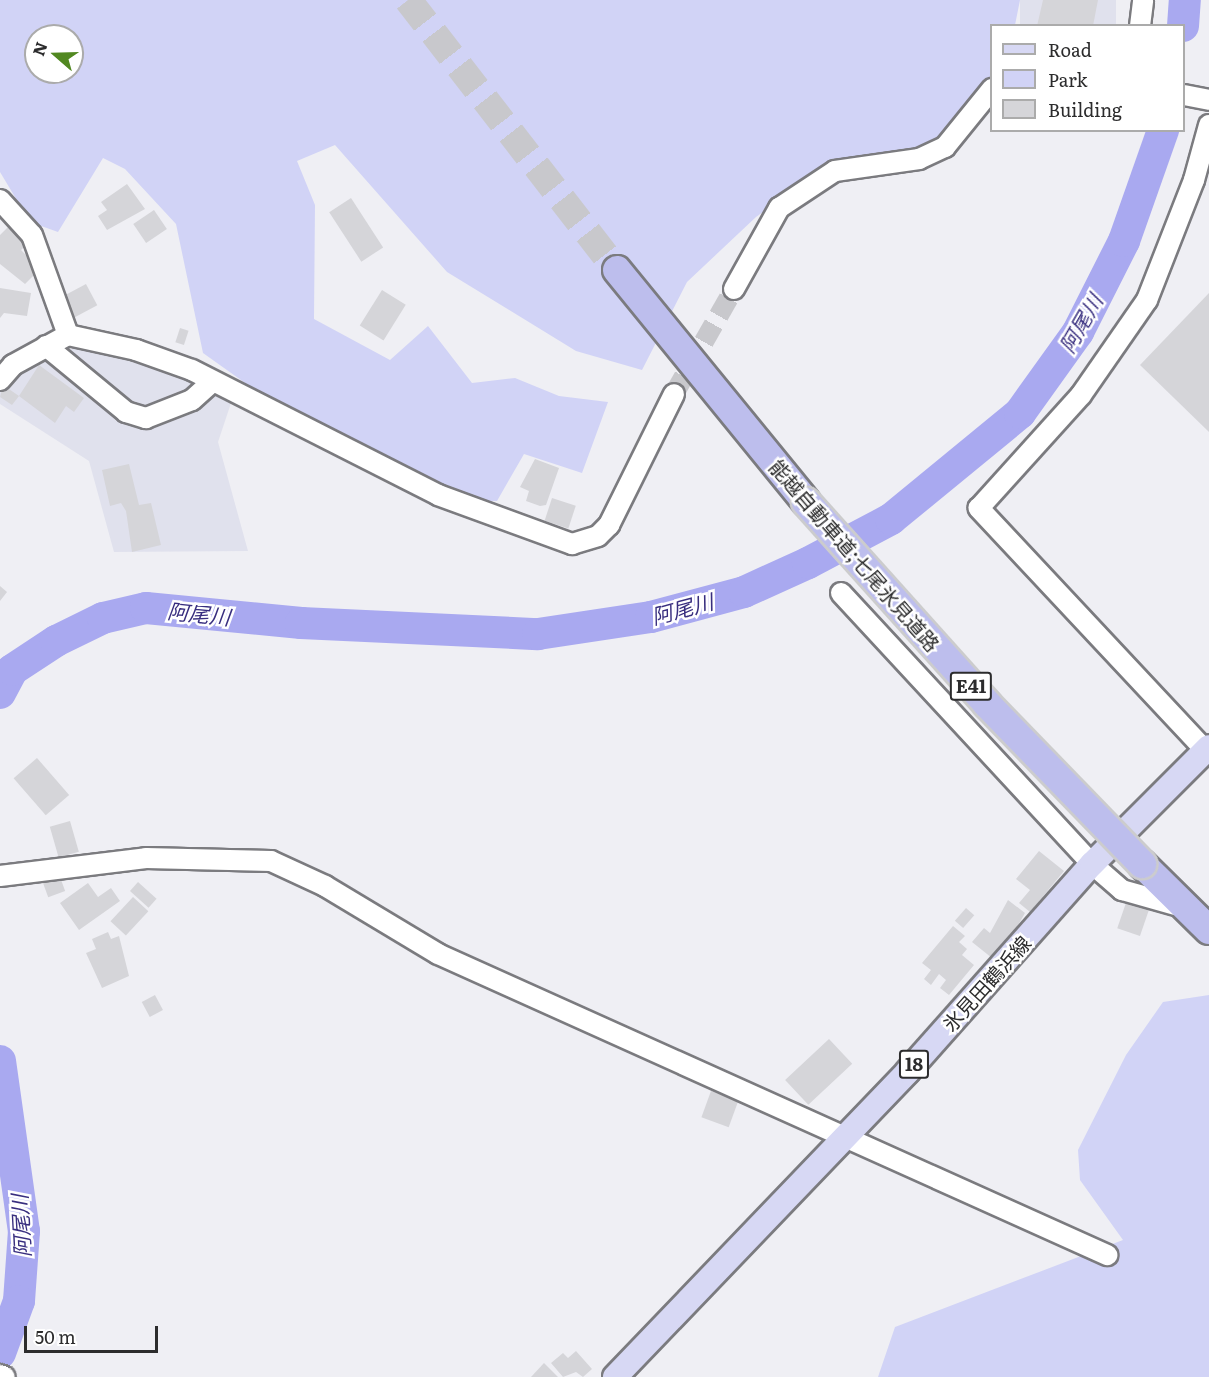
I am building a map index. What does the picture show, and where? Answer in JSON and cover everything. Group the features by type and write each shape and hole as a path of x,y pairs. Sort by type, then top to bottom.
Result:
{"highway":[{"name":"能越自動車道;七尾氷見道路","path":"622,266 810,498 996,696 1209,930"},
{"name":"能越自動車道;七尾氷見道路","path":"1146,859 1209,913"}],"main road":[{"name":"氷見田鶴浜線","path":"615,1377 844,1138 1092,864 1207,749"}],"street":[{"path":"1140,24 1143,0"},
{"path":"734,289 779,208 835,171 919,159 945,147 990,91"},
{"path":"1185,95 1209,100"},
{"path":"1207,749 979,508 1082,395 1147,300 1194,180 1209,125"},
{"path":"0,200 32,235 68,335"},
{"path":"0,380 46,346 68,335 136,350 213,381 438,495 572,543 598,536 609,525 674,394"},
{"path":"46,346 126,412 146,418 192,400 213,381"},
{"path":"841,594 1092,864 1122,890 1175,905"},
{"path":"8,875 146,858 271,861 325,886 438,954 1107,1254"},
{"path":"0,1375 5,1377"}],"shaded area":[{"path":"1020,0 1116,0 1116,24 1020,24"},
{"path":"79,346 151,362 231,403 218,442 248,551 114,552 89,461 0,404 0,391 31,362"}],"green space":[{"path":"0,0 1020,0 1015,24 990,24 990,77 949,127 922,149 829,165 756,217 687,282 642,370 576,351 447,272 335,145 297,161 315,205 314,319 390,360 428,326 472,383 515,378 559,396 608,402 582,473 524,454 497,501 473,501 255,390 203,353 176,224 125,169 103,158 58,232 30,222 0,172"},
{"path":"1209,995 1209,1377 878,1377 895,1327 1123,1240 1080,1180 1078,1150 1126,1055 1163,1002"}],"building":[{"path":"1043,0 1098,0 1093,24 1037,24"},
{"path":"127,184 145,209 107,230 98,216 107,210 101,202"},
{"path":"351,198 383,247 361,262 329,212"},
{"path":"154,210 167,229 146,243 133,224"},
{"path":"9,226 27,244 21,250 40,269 25,284 0,264 0,235"},
{"path":"86,284 97,305 74,317 63,296"},
{"path":"0,288 31,293 27,316 4,313 0,318"},
{"path":"382,290 406,305 383,340 360,326"},
{"path":"1209,293 1209,432 1140,365"},
{"path":"180,328 189,331 184,345 175,342"},
{"path":"39,365 84,398 74,412 66,406 55,423 19,396"},
{"path":"3,385 19,396 12,405 0,397"},
{"path":"535,459 559,468 546,505 540,506 526,501 529,491 520,487"},
{"path":"129,464 139,505 151,503 161,545 132,552 126,511 121,503 110,506 102,470"},
{"path":"552,498 576,506 568,529 545,521"},
{"path":"0,586 7,592 0,601"},
{"path":"37,758 69,795 46,815 14,778"},
{"path":"70,821 79,852 59,858 50,827"},
{"path":"1039,851 1064,871 1030,912 1019,903 1030,890 1016,879"},
{"path":"60,877 65,891 48,897 43,883"},
{"path":"138,882 157,899 149,908 130,891"},
{"path":"88,883 98,897 111,888 120,901 79,930 60,903"},
{"path":"133,897 148,911 126,935 110,921"},
{"path":"1128,897 1151,905 1140,936 1117,928"},
{"path":"1008,900 1025,913 997,962 972,942 984,928 990,933"},
{"path":"966,908 974,915 963,928 955,921"},
{"path":"953,926 965,936 959,942 967,949 962,955 974,965 949,995 940,988 946,980 939,974 931,985 924,979 931,970 922,963"},
{"path":"108,932 111,939 119,936 129,976 102,988 86,953 96,949 92,939"},
{"path":"155,995 163,1010 150,1017 142,1002"},
{"path":"829,1039 852,1064 808,1105 785,1080"},
{"path":"711,1091 738,1101 729,1127 701,1117"},
{"path":"576,1351 592,1369 583,1377 576,1372 563,1377 551,1363 563,1353 568,1358"},
{"path":"544,1363 558,1377 531,1377"}],"waterway":[{"name":"阿尾川","path":"1183,24 1185,0"},
{"name":"阿尾川","path":"0,693 12,670 56,641 103,618 146,608 301,623 538,634 651,617 744,592 808,563 891,519 1020,413 1078,332 1124,241 1162,132"},
{"name":"阿尾川","path":"0,1061 24,1231 19,1301 0,1353"}],"tunnel":[{"path":"408,0 617,270"},
{"path":"674,394 734,289"}]}
